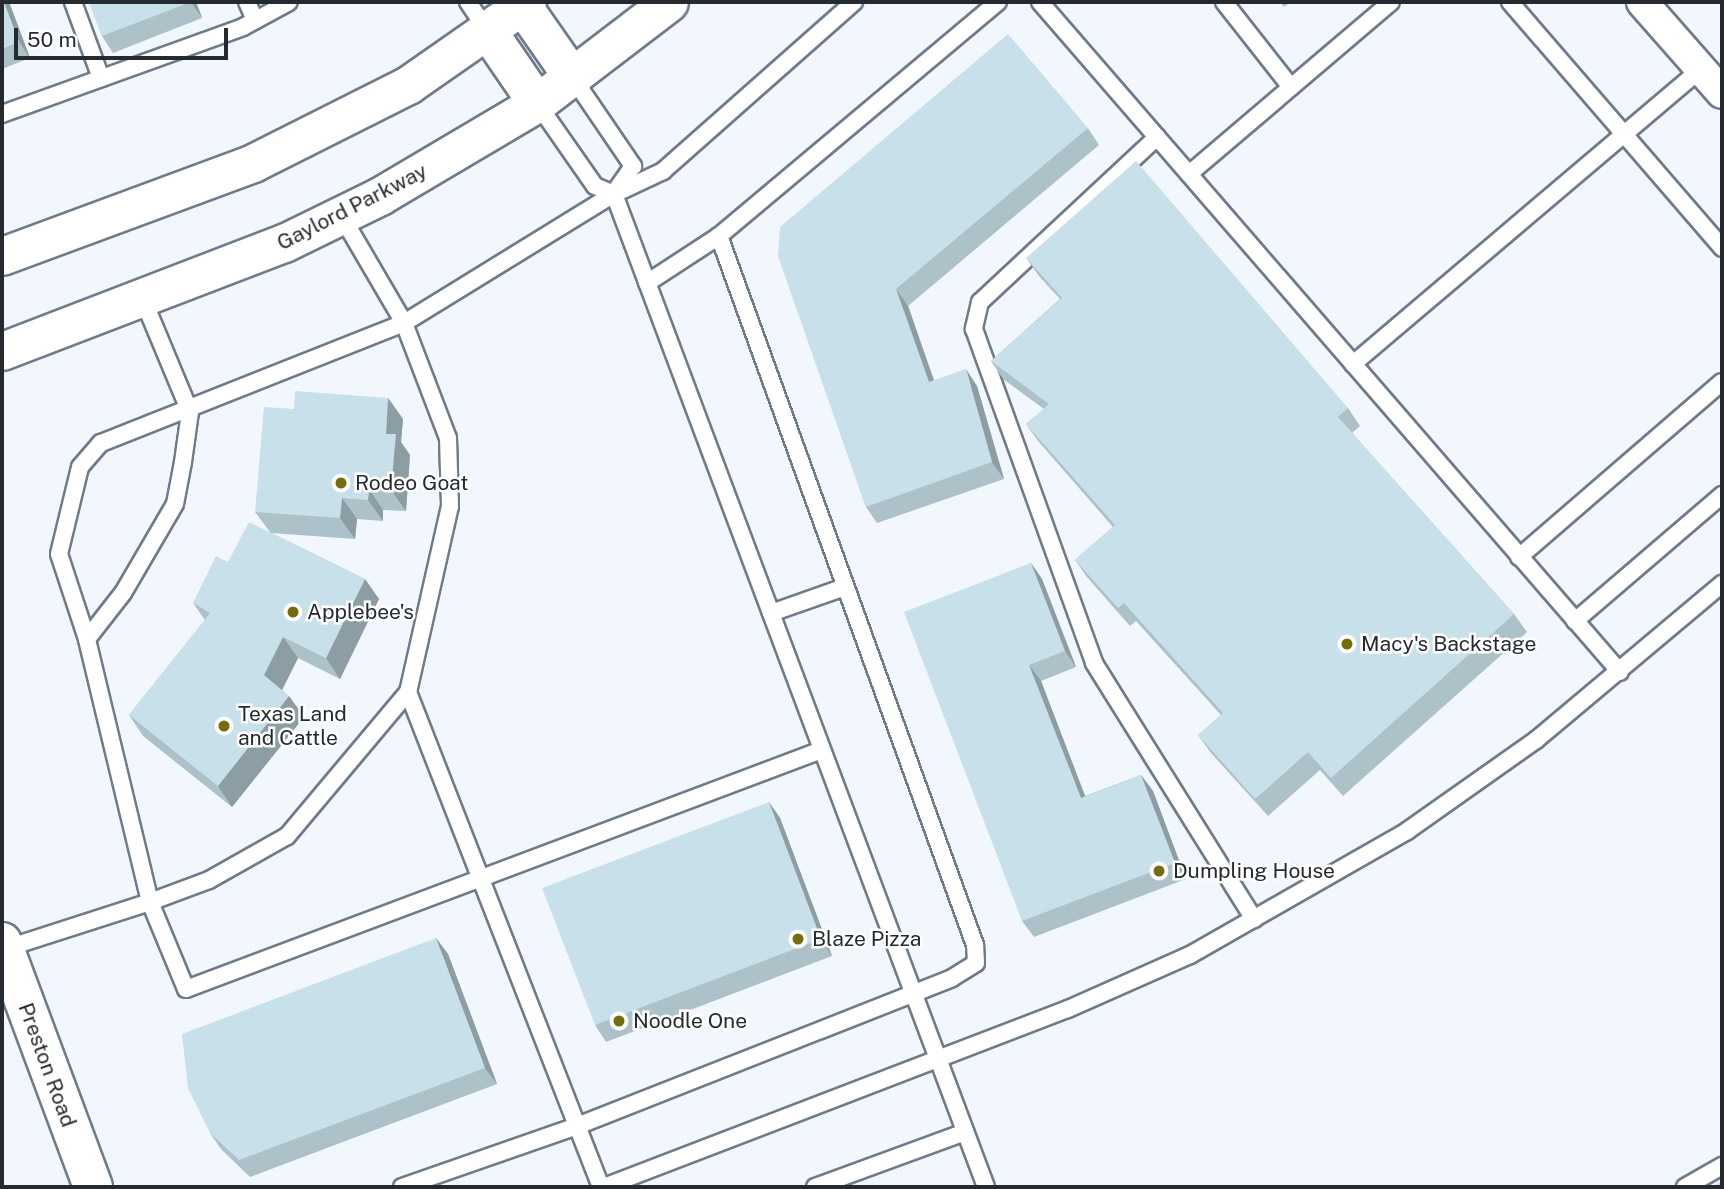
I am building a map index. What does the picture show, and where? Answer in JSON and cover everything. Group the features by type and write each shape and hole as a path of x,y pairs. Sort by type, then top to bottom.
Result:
{"main road":[{"name":"Preston Road","path":"3,945 93,1187"}],"street":[{"name":"Gaylord Parkway","path":"2,351 143,299 341,215 537,103 669,2"},
{"path":"1642,2 1722,93"},
{"path":"2,256 253,163 408,85 478,16 523,3 573,78"},
{"path":"478,16 537,103"}],"lane":[{"path":"73,2 101,78"},
{"path":"247,2 255,20"},
{"path":"2,114 255,20 289,2"},
{"path":"822,750 484,882 186,989 150,902 87,639 59,554 80,467 102,443 190,412 404,324 614,194 663,170 854,2"},
{"path":"648,283 719,236 998,2"},
{"path":"1040,2 1620,672"},
{"path":"1224,2 1291,87"},
{"path":"1189,174 1391,2"},
{"path":"1510,2 1622,136 1722,248"},
{"path":"1353,364 1701,69"},
{"path":"573,78 633,166 614,194"},
{"path":"537,103 594,186 614,194 986,1187"},
{"path":"1157,137 980,302 974,329 1094,663 1254,919"},
{"path":"3,945 150,902 209,880 288,836 408,692 450,506 448,438 404,324 341,215"},
{"path":"402,1187 577,1126 913,994 965,973 977,956 842,588 719,236"},
{"path":"87,639 123,593 174,504 190,412 143,299"},
{"path":"1520,556 1722,382"},
{"path":"1575,621 1722,495"},
{"path":"408,692 602,1187 1068,1010 1254,919 1407,831 1620,672 1722,584"},
{"path":"771,613 842,588"},
{"path":"815,1187 965,1132"},
{"path":"1685,1187 1722,1166"}],"building":[{"path":"2,2 19,42 2,49"},
{"path":"89,2 191,2 102,36"},
{"path":"1008,34 1088,128 896,289 929,382 966,369 992,462 866,507 778,255 780,227"},
{"path":"1136,161 1348,408 1338,417 1514,614 1331,778 1308,752 1255,799 1198,735 1223,713 1124,603 1118,608 1075,560 1115,525 1026,424 1049,404 991,361 1062,298 1026,258"},
{"name":"Rodeo Goat","path":"295,391 388,398 386,434 396,434 391,490 369,489 368,500 342,498 340,518 255,512 264,407 294,409"},
{"path":"249,522 365,579 326,658 283,637 264,675 289,696 218,786 129,715 210,613 193,603 216,556 228,562"},
{"path":"1031,563 1065,651 1029,665 1081,798 1141,775 1175,863 1022,921 904,612"},
{"path":"769,802 821,939 595,1025 542,888"},
{"path":"436,938 485,1068 239,1160 210,1133 188,1088 182,1034"},
{"path":"1722,1181 1722,1187 1711,1187"}],"place":[{"name":"Rodeo Goat","path":"341,483"},
{"name":"Applebee's","path":"293,612"},
{"name":"Macy's Backstage","path":"1347,644"},
{"name":"Texas Land and Cattle","path":"224,726"},
{"name":"Dumpling House","path":"1159,871"},
{"name":"Blaze Pizza","path":"798,939"},
{"name":"Noodle One","path":"619,1021"}]}
